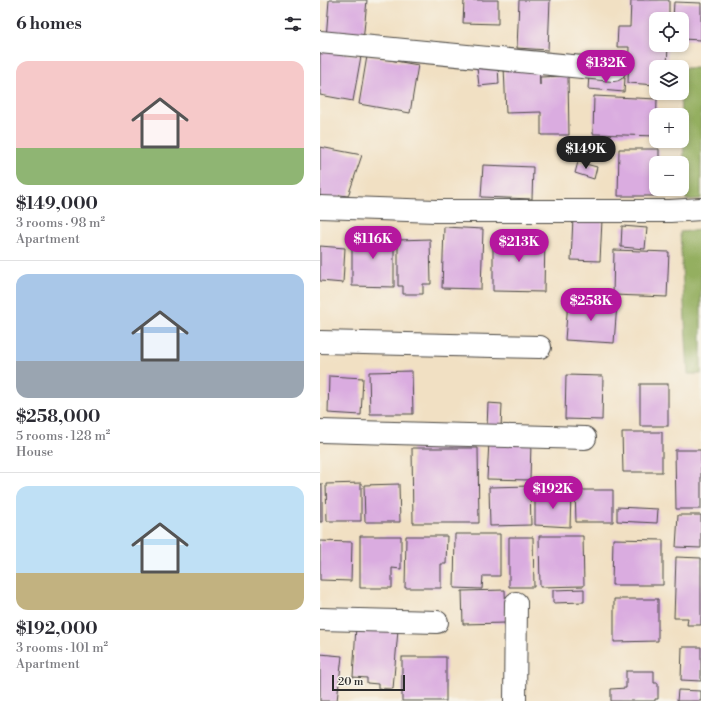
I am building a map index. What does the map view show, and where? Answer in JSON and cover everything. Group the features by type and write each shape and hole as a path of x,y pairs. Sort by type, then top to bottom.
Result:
{"street":[{"path":"320,42 614,70"},
{"path":"320,207 436,211 670,211 701,209"},
{"path":"320,342 540,347"},
{"path":"320,431 585,438"},
{"path":"515,701 516,603"},
{"path":"320,619 436,622"}],"green space":[{"path":"689,68 701,68 701,199 686,200 686,196 689,196 689,156 684,156 684,148 689,148 689,108 681,108 680,100 689,100"},
{"path":"701,230 701,374 688,374 680,232"}],"building":[{"path":"329,0 367,0 363,42 326,39"},
{"path":"464,0 498,0 498,24 463,23"},
{"path":"519,0 550,0 548,50 517,48"},
{"path":"631,0 669,0 669,12 649,12 649,52 668,52 667,60 649,60 649,84 628,83 629,47 617,47 618,27 630,27"},
{"path":"674,2 701,3 701,40 689,39 689,12 673,12"},
{"path":"320,49 361,56 353,101 320,95"},
{"path":"367,56 418,65 410,113 359,104"},
{"path":"539,65 540,85 540,77 568,76 569,135 541,135 541,112 506,113 504,67"},
{"path":"498,66 499,84 479,86 477,67"},
{"path":"589,75 625,78 624,92 588,89"},
{"path":"594,96 657,100 657,108 649,108 649,136 593,134"},
{"path":"320,147 362,155 348,196 340,195 338,200 320,198"},
{"path":"619,149 659,149 659,156 649,156 649,196 618,196"},
{"path":"578,162 597,167 594,179 575,173"},
{"path":"483,165 533,167 532,199 481,197"},
{"path":"573,218 602,220 600,261 571,260"},
{"path":"622,226 647,228 645,249 621,247"},
{"path":"444,227 483,229 481,289 442,288"},
{"path":"352,234 394,234 394,287 352,286"},
{"path":"493,234 545,235 544,292 493,291"},
{"path":"430,239 431,284 423,284 423,294 403,294 403,286 398,286 398,240"},
{"path":"320,246 345,248 343,283 320,281"},
{"path":"614,250 669,252 667,297 613,295"},
{"path":"568,301 617,304 614,343 565,340"},
{"path":"412,371 413,414 370,414 369,372"},
{"path":"566,375 603,376 602,420 565,419"},
{"path":"329,376 363,378 361,415 328,413"},
{"path":"640,384 668,384 668,426 640,426"},
{"path":"488,403 502,404 501,428 487,428"},
{"path":"622,432 662,432 662,472 623,472"},
{"path":"489,441 531,443 530,480 487,479"},
{"path":"412,448 478,448 479,523 413,523"},
{"path":"675,450 701,450 701,509 676,509"},
{"path":"361,483 361,521 327,521 326,484"},
{"path":"320,484 322,484 322,522 320,522"},
{"path":"399,484 400,522 365,522 364,485"},
{"path":"530,486 531,525 490,526 489,487"},
{"path":"575,490 613,490 613,522 576,522"},
{"path":"535,493 571,494 570,527 535,525"},
{"path":"617,507 658,509 657,523 617,521"},
{"path":"678,515 701,515 701,548 676,547"},
{"path":"455,534 500,534 500,576 483,576 482,589 454,588"},
{"path":"360,536 401,536 401,569 392,568 392,588 360,588"},
{"path":"406,536 447,536 446,564 441,564 441,588 405,588"},
{"path":"539,536 583,536 584,586 540,587"},
{"path":"509,537 533,537 534,587 509,587"},
{"path":"613,539 663,540 663,585 612,585"},
{"path":"320,541 352,542 351,581 320,580"},
{"path":"676,557 701,558 701,625 687,625 688,618 674,618"},
{"path":"584,589 584,602 553,603 553,590"},
{"path":"505,590 506,623 463,624 462,591"},
{"path":"614,599 658,599 658,641 614,642"},
{"path":"356,626 398,630 393,689 378,688 378,684 367,683 367,678 353,677"},
{"path":"682,647 701,647 701,681 681,680"},
{"path":"320,654 342,656 337,701 320,701"},
{"path":"402,657 446,657 446,701 402,701"},
{"path":"626,671 654,671 654,683 658,683 658,699 655,699 655,701 611,701 611,689 626,688"},
{"path":"678,690 701,691 701,701 677,701"}]}
